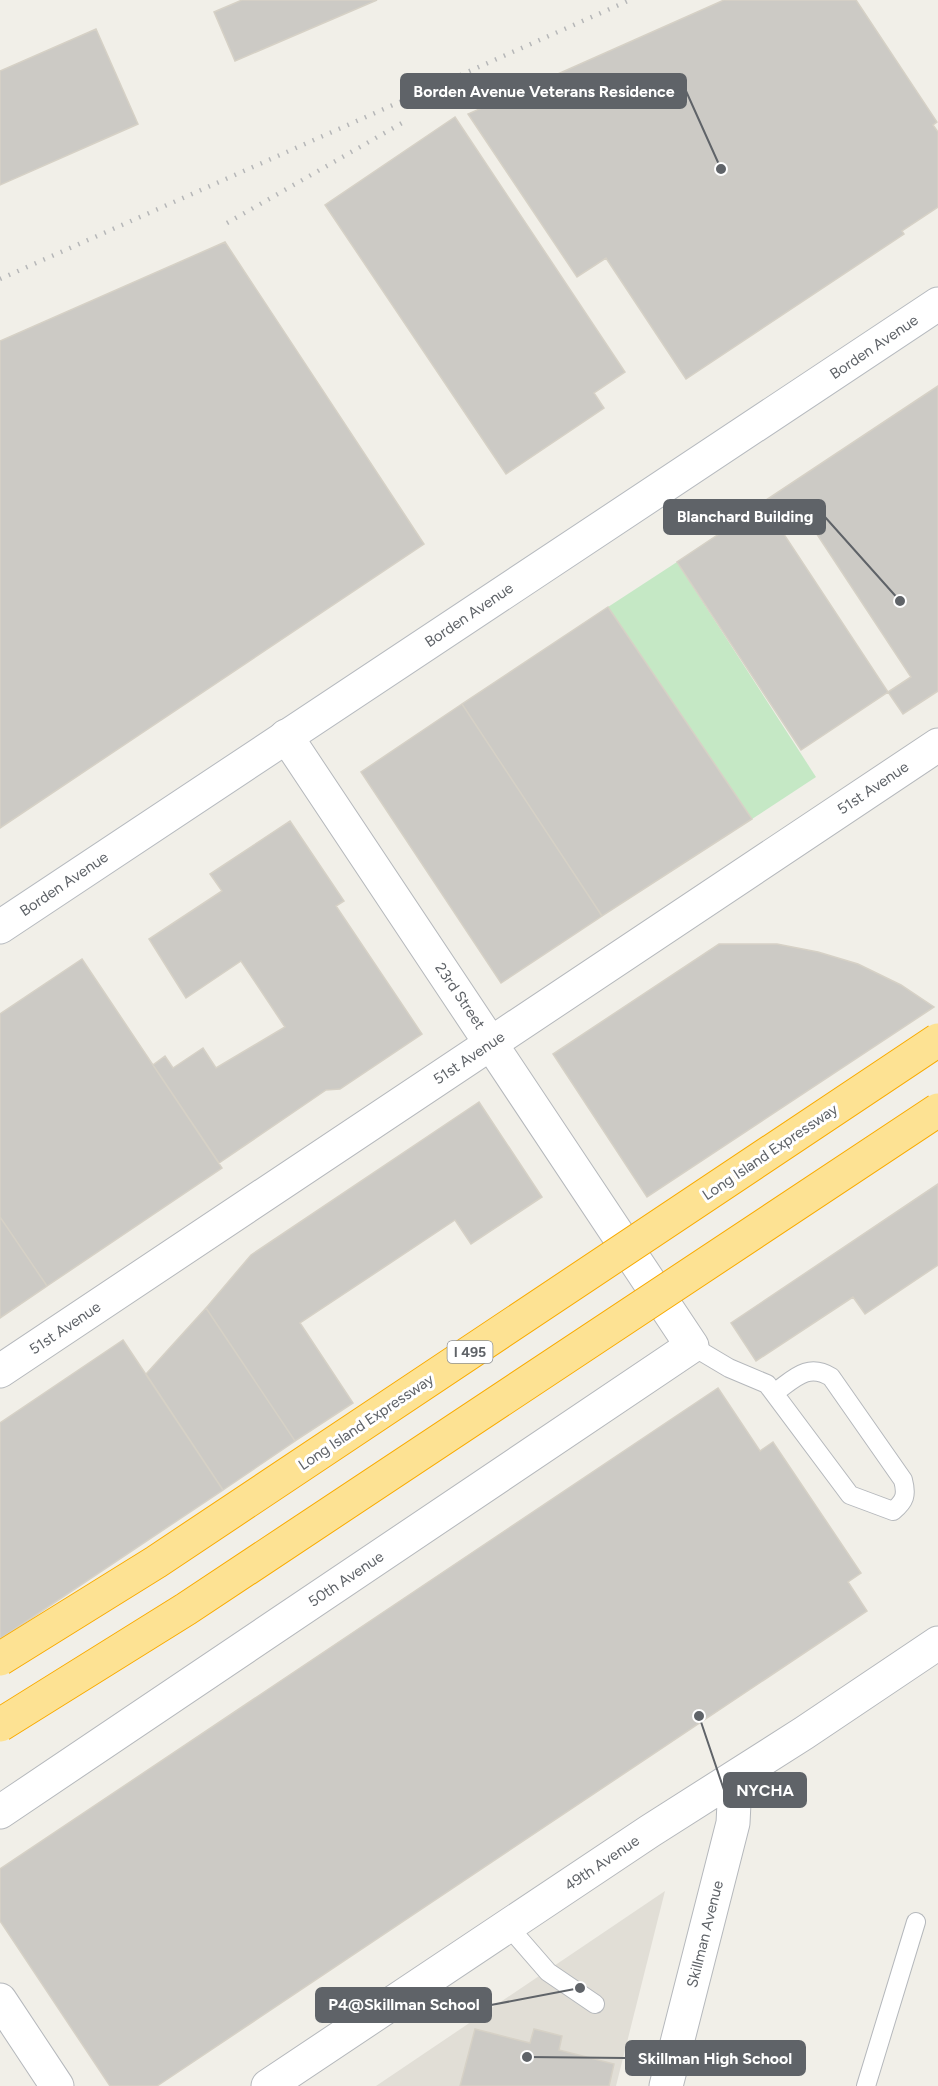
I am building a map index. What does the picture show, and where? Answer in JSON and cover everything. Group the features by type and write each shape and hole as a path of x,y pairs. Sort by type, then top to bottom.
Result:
{"highway":[{"name":"Long Island Expressway","path":"0,1659 156,1562 938,1040"},
{"path":"0,1725 186,1609 938,1110"}],"street":[{"name":"Borden Avenue","path":"0,927 938,304"},
{"name":"23rd Street","path":"286,736 692,1346"},
{"name":"51st Avenue","path":"0,1371 938,745"},
{"name":"50th Avenue","path":"0,1812 692,1346"},
{"name":"49th Avenue","path":"268,2086 650,1831 938,1643"},
{"name":"Skillman Avenue","path":"666,2086 733,1823 734,1803 729,1781"},
{"path":"0,2000 57,2086"}],"lane":[{"path":"692,1346 729,1368 767,1384 850,1495 893,1511 903,1503 906,1493 903,1480 831,1377 814,1370 807,1371 774,1393"},
{"path":"866,2086 916,1922"},
{"path":"508,1926 548,1972 596,2004"}],"shaded area":[{"path":"665,1891 616,2086 376,2086"}],"green space":[{"path":"677,562 816,777 752,819 608,607"}],"building":[{"path":"242,0 377,0 235,61 214,12"},
{"path":"724,0 856,0 937,122 933,125 938,132 938,207 902,231 904,234 686,379 606,258 577,277 468,114"},
{"path":"96,29 138,124 0,185 0,71"},
{"path":"455,117 625,372 594,393 604,408 506,474 325,205"},
{"path":"225,242 424,544 0,828 0,341"},
{"path":"938,386 938,691 903,714 888,692 911,677 801,510 778,526 763,502"},
{"path":"764,504 888,692 801,750 677,562"},
{"path":"608,607 752,819 602,916 462,704"},
{"path":"462,704 602,916 501,983 361,772"},
{"path":"290,821 344,901 336,906 422,1034 340,1089 326,1090 219,1163 153,1065 165,1056 173,1068 203,1048 216,1068 285,1027 241,961 186,998 149,939 222,891 210,874"},
{"path":"719,944 777,944 818,952 858,964 901,985 934,1007 647,1197 553,1054"},
{"path":"82,959 222,1168 47,1286 0,1217 0,1014"},
{"path":"479,1102 542,1197 471,1244 455,1220 300,1323 353,1403 295,1441 206,1308 251,1255"},
{"path":"938,1184 938,1265 865,1314 853,1297 756,1361 731,1323"},
{"path":"0,1217 47,1286 0,1318"},
{"path":"206,1308 295,1441 223,1490 146,1374"},
{"path":"123,1340 223,1490 0,1639 0,1423"},
{"path":"718,1388 760,1451 773,1442 861,1573 848,1582 867,1611 157,2086 110,2086 0,1921 0,1869"},
{"path":"475,2029 530,2043 534,2029 562,2036 559,2050 614,2064 609,2086 460,2086"}],"railway":[{"path":"0,279 630,0"},
{"path":"227,223 402,123"}],"place":[{"name":"Borden Avenue Veterans Residence","path":"721,169"},
{"name":"Blanchard Building","path":"900,601"},
{"name":"NYCHA","path":"699,1716"},
{"name":"P4@Skillman School","path":"580,1988"},
{"name":"Skillman High School","path":"527,2057"}]}
